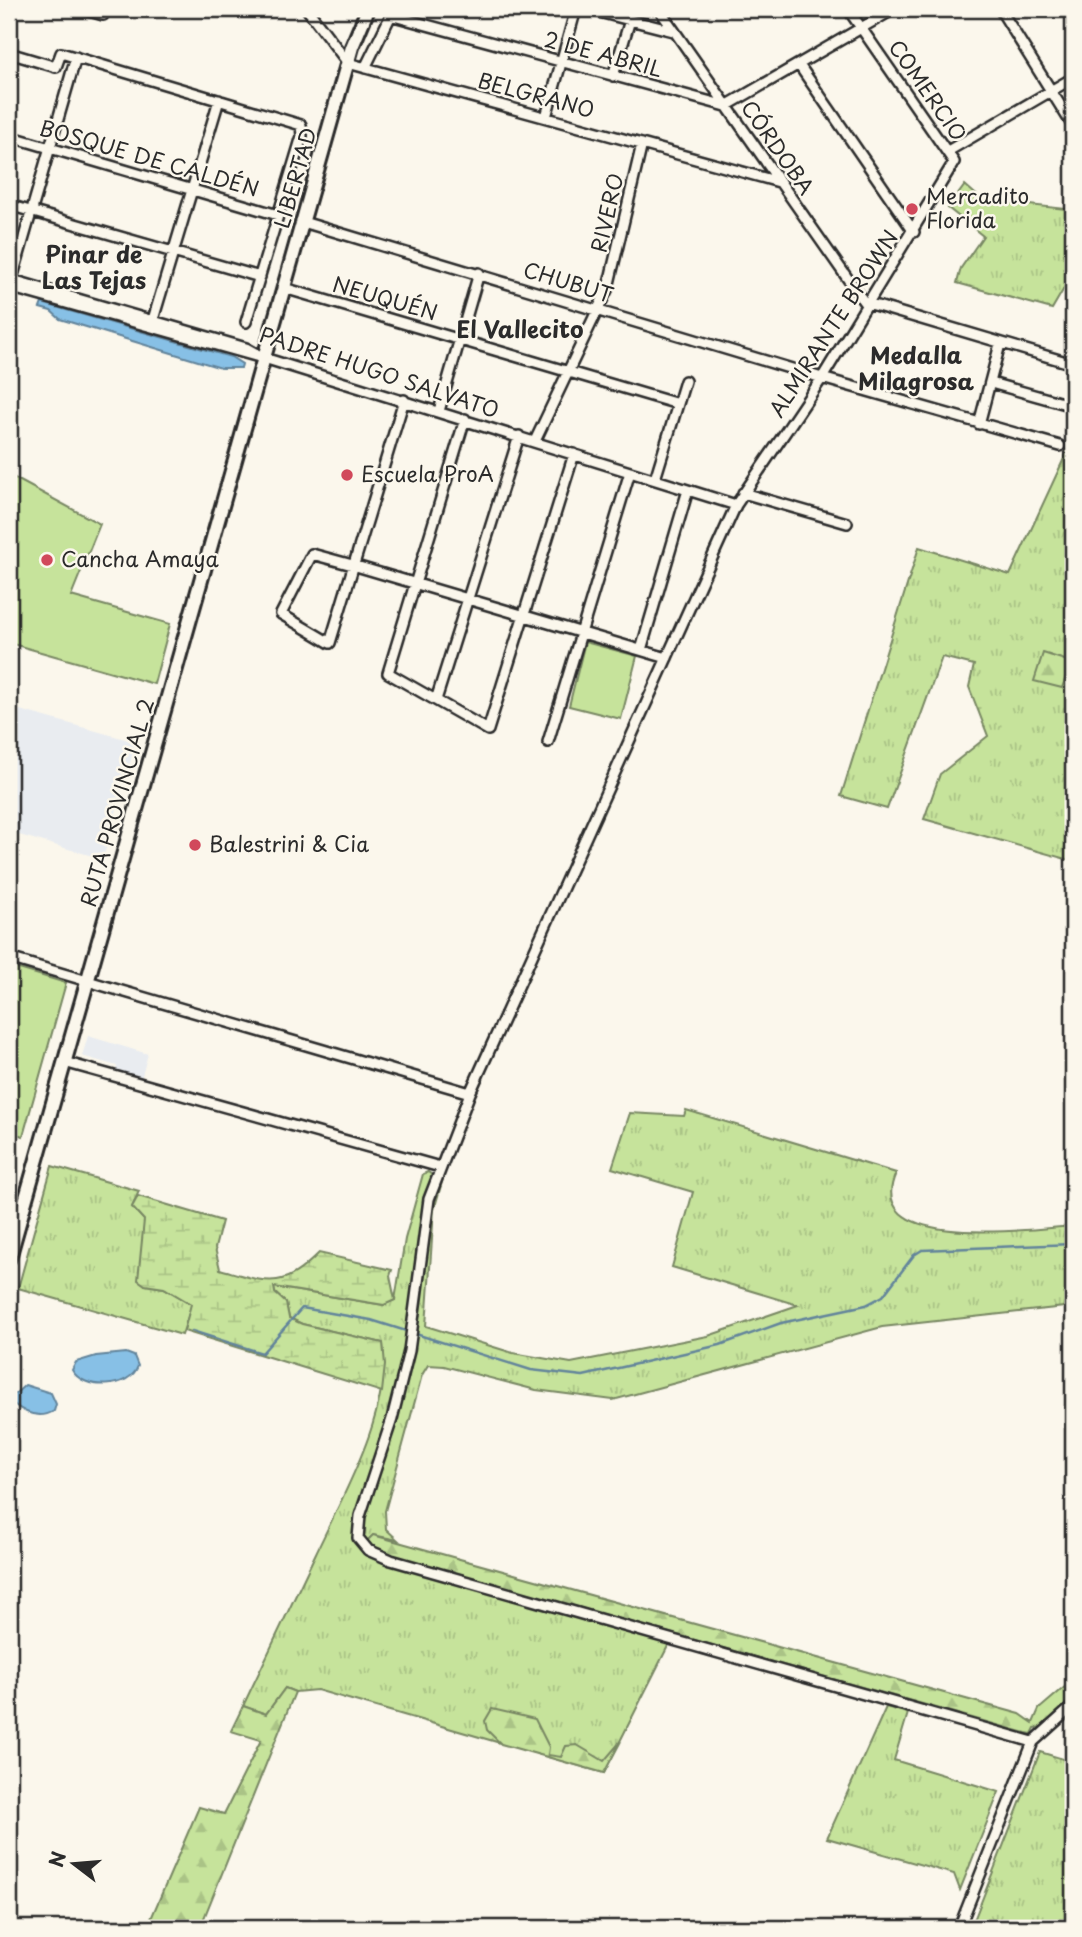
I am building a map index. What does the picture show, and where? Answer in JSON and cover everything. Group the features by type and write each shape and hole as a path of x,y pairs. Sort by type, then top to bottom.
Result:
{"main road":[{"name":"LIBERTAD","path":"264,358 348,63 368,9"},
{"name":"RUTA PROVINCIAL 2","path":"9,1258 264,358"}],"street":[{"path":"82,9 103,15 105,9"},
{"path":"307,9 348,63"},
{"path":"546,117 576,9"},
{"path":"587,9 673,31"},
{"name":"CÓRDOBA","path":"659,9 779,182 869,305"},
{"name":"COMERCIO","path":"848,9 951,155"},
{"path":"726,106 894,9"},
{"path":"1000,9 1073,126"},
{"path":"365,68 392,12"},
{"name":"2 DE ABRIL","path":"392,12 561,62 726,106"},
{"path":"613,76 630,20"},
{"path":"9,53 56,67 69,75"},
{"path":"56,67 61,53 300,125 302,136 246,322"},
{"path":"10,281 76,57"},
{"name":"BELGRANO","path":"348,63 779,182"},
{"path":"799,65 914,232"},
{"path":"951,155 1073,78"},
{"path":"151,324 219,100"},
{"name":"BOSQUE DE CALDÉN","path":"9,136 278,215"},
{"name":"RIVERO","path":"535,442 599,310 613,269 642,144"},
{"name":"ALMIRANTE BROWN","path":"951,155 950,171 914,232 822,378 736,505 470,1093 426,1210 406,1363 393,1419 357,1528 362,1546 373,1554 391,1560 1033,1742"},
{"path":"9,205 260,277"},
{"name":"CHUBUT","path":"303,222 822,378 1060,446"},
{"path":"439,411 479,273"},
{"name":"PADRE HUGO SALVATO","path":"10,281 244,355 264,358 404,400 736,505"},
{"name":"NEUQUÉN","path":"284,288 570,370 678,404"},
{"path":"869,305 1073,364"},
{"name":"PADRE HUGO SALVATO","path":"151,324 246,348 264,358"},
{"path":"979,424 1000,344"},
{"path":"655,479 685,381"},
{"path":"991,383 1073,406"},
{"path":"404,400 356,566 330,643 281,614 312,554 356,566 667,658"},
{"path":"465,419 388,673 488,730 574,454"},
{"path":"436,700 519,436"},
{"path":"548,742 630,472"},
{"path":"641,650 688,490"},
{"path":"743,493 847,523"},
{"path":"9,958 470,1093"},
{"path":"64,1062 440,1167"},
{"path":"959,1928 1033,1742 1073,1706"}],"shaded area":[{"path":"9,707 136,742 103,859 9,832"},
{"path":"88,1036 148,1054 141,1079 116,1071 117,1066 82,1056"}],"green space":[{"path":"965,185 982,200 1066,209 1073,204 1073,273 1052,309 957,283 961,268 983,236 948,208"},
{"path":"1073,439 1073,861 924,819 940,774 988,736 969,687 974,665 942,657 887,809 841,796 919,547 1010,575"},
{"name":"Cancha Amaya","path":"9,475 100,524 71,596 170,624 154,684 9,643"},
{"path":"585,642 637,656 621,719 569,706"},
{"path":"1043,653 1071,662 1062,688 1034,681"},
{"path":"9,966 66,983 23,1136 9,1132"},
{"path":"686,1110 896,1173 892,1198 903,1215 926,1226 957,1231 991,1232 1073,1226 1073,1306 882,1327 613,1400 536,1390 444,1366 428,1365 422,1375 385,1511 386,1529 398,1540 373,1535 366,1542 362,1538 362,1522 396,1418 429,1211 442,1167 446,1168 434,1210 426,1326 513,1353 571,1363 708,1336 798,1305 672,1267 693,1192 612,1168 630,1113 684,1116"},
{"path":"52,1166 139,1191 132,1207 144,1220 145,1285 164,1288 192,1304 182,1335 18,1288"},
{"path":"428,1172 432,1175 421,1222 408,1338 386,1427 354,1520 353,1538 365,1552 670,1642 604,1773 317,1690 295,1692 285,1688 266,1714 243,1706 352,1479 380,1398 383,1370 383,1343 302,1324 289,1318 286,1303 275,1293 274,1287 383,1305 395,1300 405,1239 423,1174"},
{"path":"138,1196 222,1221 215,1248 220,1269 237,1274 263,1280 284,1278 294,1274 319,1253 392,1270 390,1276 395,1300 384,1305 274,1287 275,1293 286,1303 289,1318 302,1324 383,1343 385,1365 382,1392 184,1331 191,1304 164,1288 145,1285 138,1280 144,1220 132,1207"},
{"path":"373,1535 1020,1714 1033,1723 1039,1709 1073,1680 1073,1703 1042,1727 1035,1728 1032,1734 1026,1733 381,1552 366,1542"},
{"path":"285,1688 295,1692 200,1928 147,1928 199,1807 224,1814 261,1740 231,1731 243,1706 266,1714"},
{"path":"886,1707 908,1713 894,1760 999,1792 960,1890 954,1874 827,1838"},
{"path":"492,1709 535,1719 549,1747 548,1755 561,1757 566,1746 577,1745 604,1761 621,1741 604,1773 501,1744 487,1730 485,1721"},
{"path":"1040,1752 1073,1762 1073,1921 1067,1928 971,1928"}],"water":[{"path":"42,303 231,357 242,364 241,368 221,368 60,319 51,311 40,308"},
{"path":"126,1353 134,1356 138,1366 133,1374 117,1383 96,1384 78,1377 72,1370 76,1362 96,1356"},
{"path":"25,1385 51,1393 56,1404 54,1411 43,1415 32,1414 11,1402 9,1395 15,1394"}],"waterway":[{"path":"192,1331 262,1353 302,1308 371,1320 531,1370 583,1376 720,1345 781,1323 866,1305 883,1296 914,1255 922,1250 1073,1244"}],"place":[{"name":"Mercadito Florida","path":"912,209"},
{"name":"Escuela ProA","path":"347,475"},
{"name":"Cancha Amaya","path":"47,560"},
{"name":"Balestrini & Cia","path":"195,845"}],"district":[{"name":"Pinar de Las Tejas","path":"94,268"},
{"name":"El Vallecito","path":"520,330"},
{"name":"Medalla Milagrosa","path":"916,369"}]}
